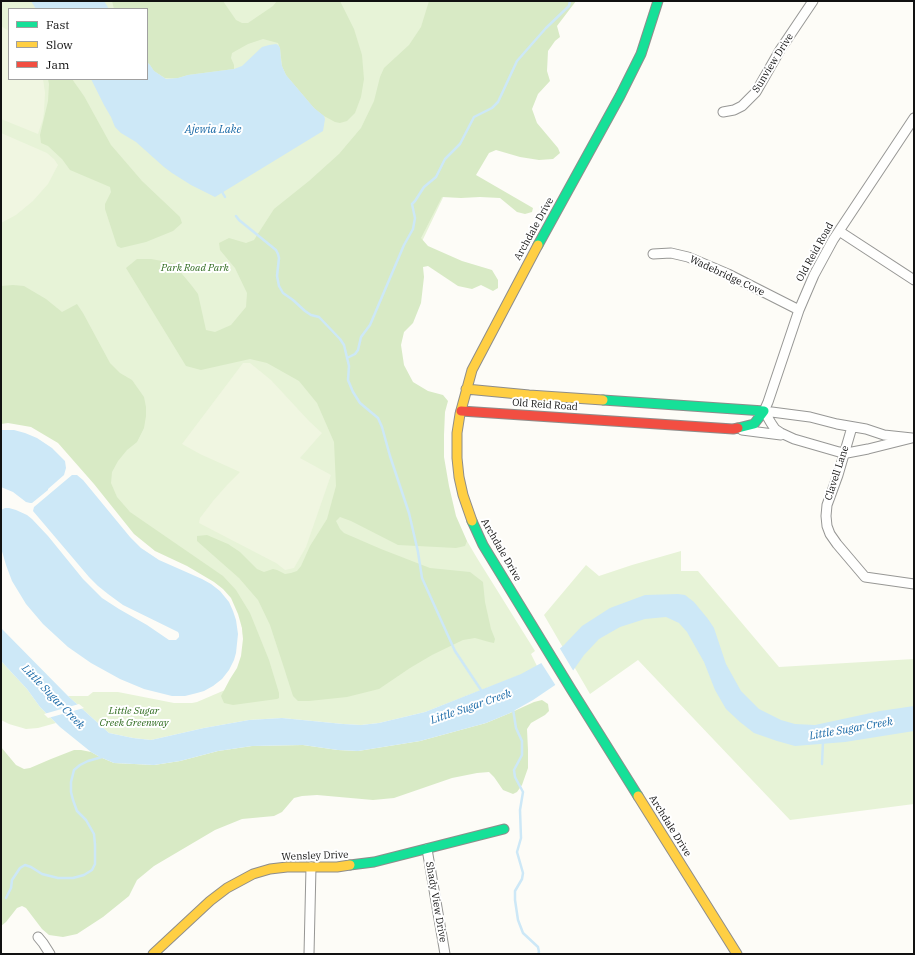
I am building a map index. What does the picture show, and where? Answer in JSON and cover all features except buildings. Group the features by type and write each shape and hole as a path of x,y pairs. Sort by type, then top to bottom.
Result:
{"street":[{"name":"Archdale Drive","path":"658,1 644,47 633,72 525,268 472,370 466,389 457,433 457,458 460,486 469,515 483,545 736,953"},
{"name":"Sunview Drive","path":"723,112 734,110 742,106 756,92 780,50 813,1"},
{"name":"Old Reid Road","path":"461,411 733,429 754,424 761,416 768,402 799,310 814,274 833,240 914,118"},
{"path":"839,231 914,280"},
{"name":"Wadebridge Cove","path":"653,254 671,253 688,257 728,274 799,310"},
{"name":"Old Reid Road","path":"466,389 529,395 764,411"},
{"path":"764,411 810,417 866,429 884,435 913,438"},
{"path":"764,411 775,429 787,436"},
{"name":"Clavell Lane","path":"852,426 838,475 827,505 827,526 830,534 865,577 914,584"},
{"path":"733,429 787,436 834,451 844,452 868,449 913,438"},
{"name":"Wensley Drive","path":"153,954 210,901 227,888 253,874 270,869 287,867 349,866 374,862 504,829"},
{"name":"Shady View Drive","path":"426,849 445,954"},
{"path":"309,954 311,867"},
{"path":"38,937 48,949 50,954"}],"green space":[{"name":"Park Road Park","path":"1,1 562,1 461,160 358,375 413,544 467,541 535,651 531,654 538,668 425,712 379,723 361,725 282,718 249,720 151,740 109,733 68,696 88,696 93,692 118,692 174,703 197,702 239,684 246,659 238,597 135,522 107,490 1,387"},
{"path":"112,1 223,1 236,20 242,23 248,23 273,6 277,1 340,1 354,29 362,55 364,79 361,97 355,113 347,121 340,123 324,116 314,108 286,75 282,66 278,43 263,39 248,44 232,53 231,58 234,69 188,75 178,78 165,78 154,71 148,63 148,8 114,8"},
{"path":"429,1 576,1 557,26 560,37 548,51 547,71 550,81 538,94 532,109 537,123 558,148 560,153 553,159 539,160 520,157 496,150 489,153 476,175 533,208 532,212 525,214 517,212 500,198 442,197 421,238 428,246 462,261 492,270 498,280 498,288 493,291 481,285 472,289 458,286 428,266 423,267 424,277 421,303 413,323 404,332 401,345 404,365 413,382 428,391 443,395 448,401 445,412 444,457 456,516 467,541 465,546 456,548 398,545 351,521 340,517 336,521 344,533 430,568 470,572 483,582 485,602 491,629 495,639 494,643 475,638 463,640 432,655 379,689 347,697 298,701 293,696 270,625 258,600 239,578 197,541 197,536 207,535 228,544 240,552 257,569 264,572 273,569 285,574 297,571 301,566 310,546 327,519 336,486 334,442 317,403 299,381 267,363 250,359 201,370 186,366 126,268 137,259 151,259 173,263 198,294 206,330 215,332 231,325 246,307 247,293 235,268 220,250 219,243 229,238 246,243 254,240 274,209 309,181 339,154 361,128 374,101 380,77 384,68 409,45 421,27"},
{"path":"1,26 8,30 8,80 43,80 45,93 43,119 38,134 1,119"},
{"path":"48,80 73,80 84,96 111,145 142,181 180,217 182,223 173,231 146,242 121,248 117,246 105,209 105,204 111,192 110,187 70,170 62,159 48,146 41,143 40,135 48,101"},
{"path":"1,133 47,153 58,165 48,184 33,201 16,215 1,223"},
{"path":"1,286 24,286 46,299 62,312 77,304 110,363 120,373 132,380 144,397 146,416 144,428 137,442 127,450 118,461 112,472 111,483 117,497 130,512 223,576 236,590 250,613 269,660 279,693 279,698 233,705 224,703 221,696 237,668 241,656 243,639 238,614 231,598 214,582 187,566 155,551 134,534 94,484 58,443 31,427 8,423 1,424"},
{"path":"243,363 250,363 271,380 322,433 300,458 331,475 306,547 294,568 285,570 276,563 199,523 200,518 213,501 240,472 182,444"},
{"path":"681,551 681,571 698,571 779,667 914,659 914,804 790,820 638,660 590,694 544,615 586,565 599,576"},
{"path":"1,661 27,689 40,707 56,723 38,728 26,729 1,720"},
{"path":"542,700 548,704 549,711 531,723 527,729 528,768 522,785 517,792 513,794 503,790 489,772 452,778 394,798 373,800 317,795 294,798 282,812 274,816 242,819 215,830 154,866 137,880 129,896 103,917 77,934 63,937 49,935 42,929 26,908 22,906 17,908 1,926 1,747 16,765 24,769 74,750 91,752 114,763 154,765 180,761 218,751 252,746 303,745 358,751 420,741 486,723"}],"water":[{"path":"31,1 104,1 108,8 35,8"},
{"name":"Ajewia Lake","path":"278,45 280,48 282,66 286,75 314,108 324,116 323,131 215,197 191,185 172,173 136,142 121,133 115,127 92,80 148,80 148,63 154,71 166,79 234,69 242,66 262,47"},
{"path":"1,430 14,430 37,438 52,448 65,461 66,468 64,475 32,503 26,502 13,492 1,487"},
{"path":"72,475 77,475 83,480 130,537 141,548 159,560 211,584 220,591 229,602 236,620 238,634 236,653 229,670 222,679 213,686 204,691 185,696 172,696 144,689 120,679 91,663 68,647 43,624 26,604 12,581 1,548 1,510 5,508 16,510 32,519 83,579 102,598 169,640 176,640 179,637 178,632 123,605 98,586 33,511 34,507"},
{"name":"Little Sugar Creek","path":"645,595 685,595 694,602 708,619 714,628 726,664 741,691 759,709 781,720 795,724 815,725 880,711 914,706 914,731 845,742 795,746 754,733 726,709 715,690 704,662 687,632 679,623 666,617 645,619 620,627 599,639 584,655 570,675 533,700 510,713 486,723 420,741 358,751 303,745 252,746 218,751 180,761 154,765 114,763 91,752 60,727 40,707 27,689 1,661 1,628 68,696 109,733 133,738 151,740 249,720 282,718 361,725 379,723 425,712 521,674 545,661 564,645 582,626 610,608"}],"pier":[{"path":"559,647 574,672 571,676 556,686 540,661"},
{"path":"79,704 84,708 48,718 44,714"}],"waterway":[{"path":"347,358 355,354 358,350 361,337 370,325 404,245 413,229 415,218 412,204 424,187 436,177 445,159 460,144 474,117 492,108 498,102 517,61 546,28 569,6 570,1"},
{"path":"221,190 225,197"},
{"name":"Little Sugar Creek","path":"236,216 276,250 279,258 277,276 279,286 283,293 305,311 311,315 319,317 344,345 349,366 348,380 353,392 360,403 378,418 382,427 409,513 422,578 455,651 483,691"},
{"path":"513,709 516,728 522,741 522,755 514,770 515,777 523,792 520,810 521,838 517,852 523,873 522,879 515,891 515,900 518,920 523,933 538,947 538,954"},
{"name":"Little Sugar Creek","path":"822,764 823,741"},
{"path":"6,898 11,888 12,880 20,868 25,865 42,874 58,878 73,878 84,875 92,870 95,864 94,834 86,820 77,811 71,792 71,782 74,770 80,765 102,757"}],"traffic: fast":[{"path":"538,245 620,96 641,54 658,1"},
{"path":"603,400 764,411 754,424 738,428"},
{"path":"472,521 483,545 638,796"},
{"path":"350,865 374,862 504,829"}],"traffic: slow":[{"path":"472,521 463,495 459,477 457,433 460,414 472,370 538,245"},
{"path":"466,389 603,400"},
{"path":"638,796 737,954"},
{"path":"153,954 210,901 227,888 253,874 270,869 287,867 337,867 350,865"}],"traffic: jam":[{"path":"461,411 733,429 738,428"}],"park label":[{"name":"Little Sugar Creek Greenway","path":"134,716"}]}
